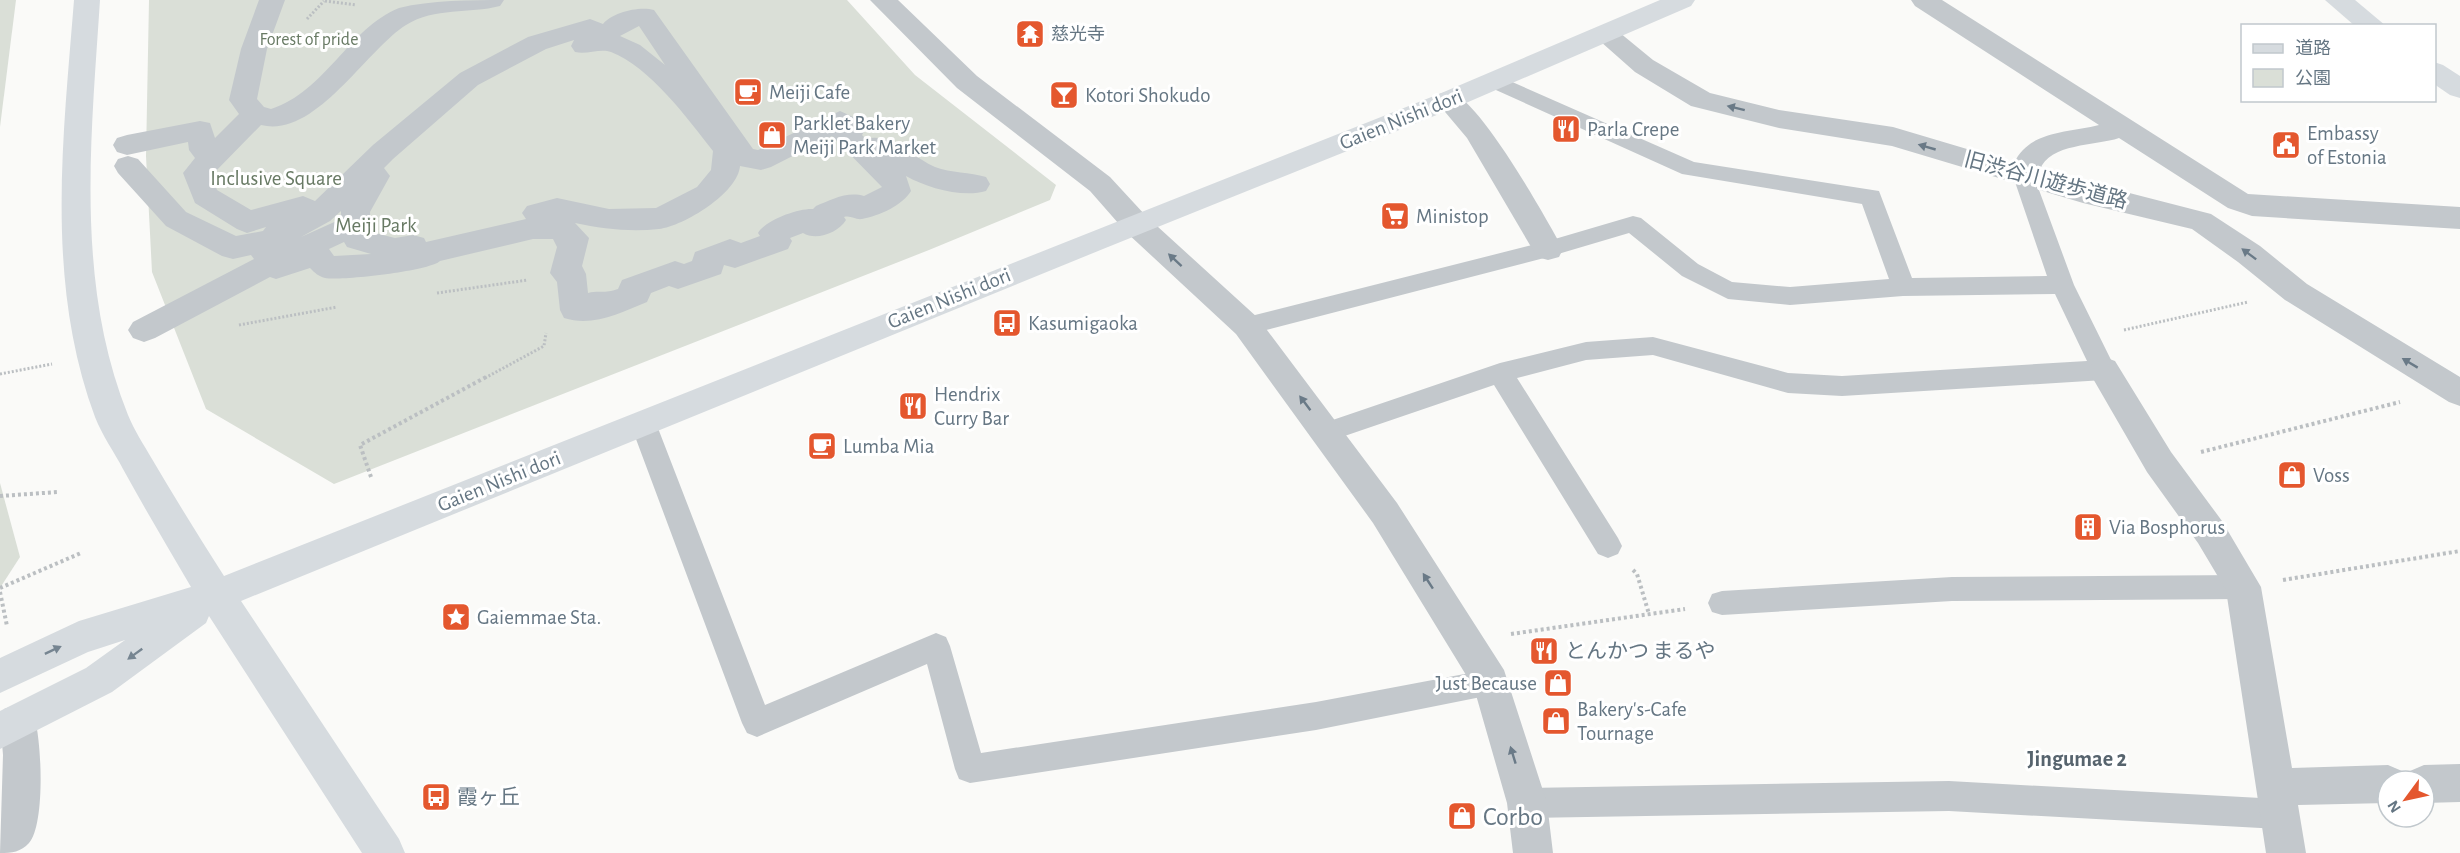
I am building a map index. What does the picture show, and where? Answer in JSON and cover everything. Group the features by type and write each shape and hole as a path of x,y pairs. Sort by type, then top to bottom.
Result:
{"main road":[{"path":"87,0 80,98 75,229 78,278 87,331 112,418 168,518 216,595 386,853"},
{"name":"Gaien Nishi dori","path":"0,676 79,638 216,595 1449,100 1682,0"},
{"path":"2338,0 2370,24"},
{"path":"2436,72 2460,89"},
{"name":"Gaien Nishi dori","path":"9,727 99,680 216,595"}],"street":[{"path":"262,125 243,100 254,49 272,0"},
{"path":"272,252 233,248 176,219 127,155 200,130 203,150 222,146 297,109 343,71 377,33 398,18 440,6 491,0"},
{"path":"884,0 967,82 1100,184 1136,224 1247,327 1327,432 1385,513 1491,682 1527,803 1533,853"},
{"path":"1924,0 2238,201 2252,206 2460,218"},
{"path":"645,16 744,157 761,160 840,120 852,128 849,131 845,135 896,182 897,191 890,197 860,209 853,203 826,213 831,220 814,227 810,219 773,233 777,241 735,257 730,250 706,260 710,266 678,278 675,272 664,276 633,288 636,294 596,310 594,303 575,310 571,274 565,273 573,238 568,240 564,229 533,228 430,252 427,256 363,266 327,267 315,254 276,267 272,252 276,235 320,214 382,152 469,79 537,43 590,27 600,36 621,26 617,23 645,16"},
{"name":"旧渋谷川遊歩道路","path":"1605,34 1644,66 1701,100 1779,119 1893,137 2083,193 2201,221 2249,254 2295,292 2455,391"},
{"path":"222,146 197,173 206,196 247,222 303,206 350,182 424,123 506,69 568,48 614,42 648,64 700,116 727,150 725,173 707,194 661,218 607,220 557,208 518,217 459,240 395,249 357,238 350,182"},
{"path":"1449,100 1477,132 1548,249"},
{"path":"2024,176 2026,161 2036,150 2051,144 2111,133 2121,126"},
{"path":"725,173 744,174 838,127 929,176 976,184"},
{"path":"572,270 607,220"},
{"path":"144,330 272,252 356,224"},
{"path":"2104,370 2159,462 2210,532 2243,587 2286,853"},
{"path":"0,840 16,828 22,755 9,727"},
{"path":"2436,784 2460,783"},
{"path":"2276,800 2376,786"}],"lane":[{"path":"1494,81 1690,169 1871,196 1903,287"},
{"path":"1327,432 1500,373 1586,351 1653,346 1788,383 1842,386 2104,370 2062,285 2024,176"},
{"path":"1247,327 1548,249 1633,224 1690,270 1728,290 1790,296 1903,287 2062,285"},
{"path":"1500,373 1608,546"},
{"path":"644,423 757,723 936,646 970,769 1316,716 1491,682"},
{"path":"1722,603 1952,589 2243,587"},
{"path":"1527,803 1949,796 2276,800"}],"path":[{"path":"520,281 539,278"},
{"path":"2088,338 2295,292"},
{"path":"370,477 360,445 544,346 548,323"},
{"path":"2159,462 2455,391"},
{"path":"0,496 58,492"},
{"path":"1608,546 1637,574 1649,614"},
{"path":"2243,587 2460,551"},
{"path":"8,633 0,590 81,553"},
{"path":"1466,640 1722,603"}],"green space":[{"path":"0,0 16,0 0,127"},
{"name":"Meiji Park","path":"149,0 847,0 915,75 1056,185 1050,200 929,250 334,484 206,409 152,272 146,156"},
{"path":"0,483 20,557 0,588"}],"place":[{"name":"慈光寺","path":"1030,34"},
{"name":"Meiji Cafe","path":"748,92"},
{"name":"Kotori Shokudo","path":"1064,95"},
{"name":"Parla Crepe","path":"1566,129"},
{"name":"Parklet Bakery Meiji Park Market","path":"772,135"},
{"name":"Embassy of Estonia","path":"2286,145"},
{"name":"Ministop","path":"1395,216"},
{"name":"Kasumigaoka","path":"1007,323"},
{"name":"Hendrix Curry Bar","path":"913,406"},
{"name":"Lumba Mia","path":"822,446"},
{"name":"Voss","path":"2292,475"},
{"name":"Via Bosphorus","path":"2088,527"},
{"name":"Gaiemmae Sta.","path":"456,617"},
{"name":"とんかつ まるや","path":"1544,651"},
{"name":"Just Because","path":"1558,683"},
{"name":"Bakery's-Cafe Tournage","path":"1556,721"},
{"name":"霞ヶ丘","path":"436,797"},
{"name":"Corbo","path":"1462,816"}],"district":[{"name":"Jingumae 2","path":"2077,758"}],"park label":[{"name":"Forest of pride","path":"309,39"},
{"name":"Inclusive Square","path":"276,178"}]}
